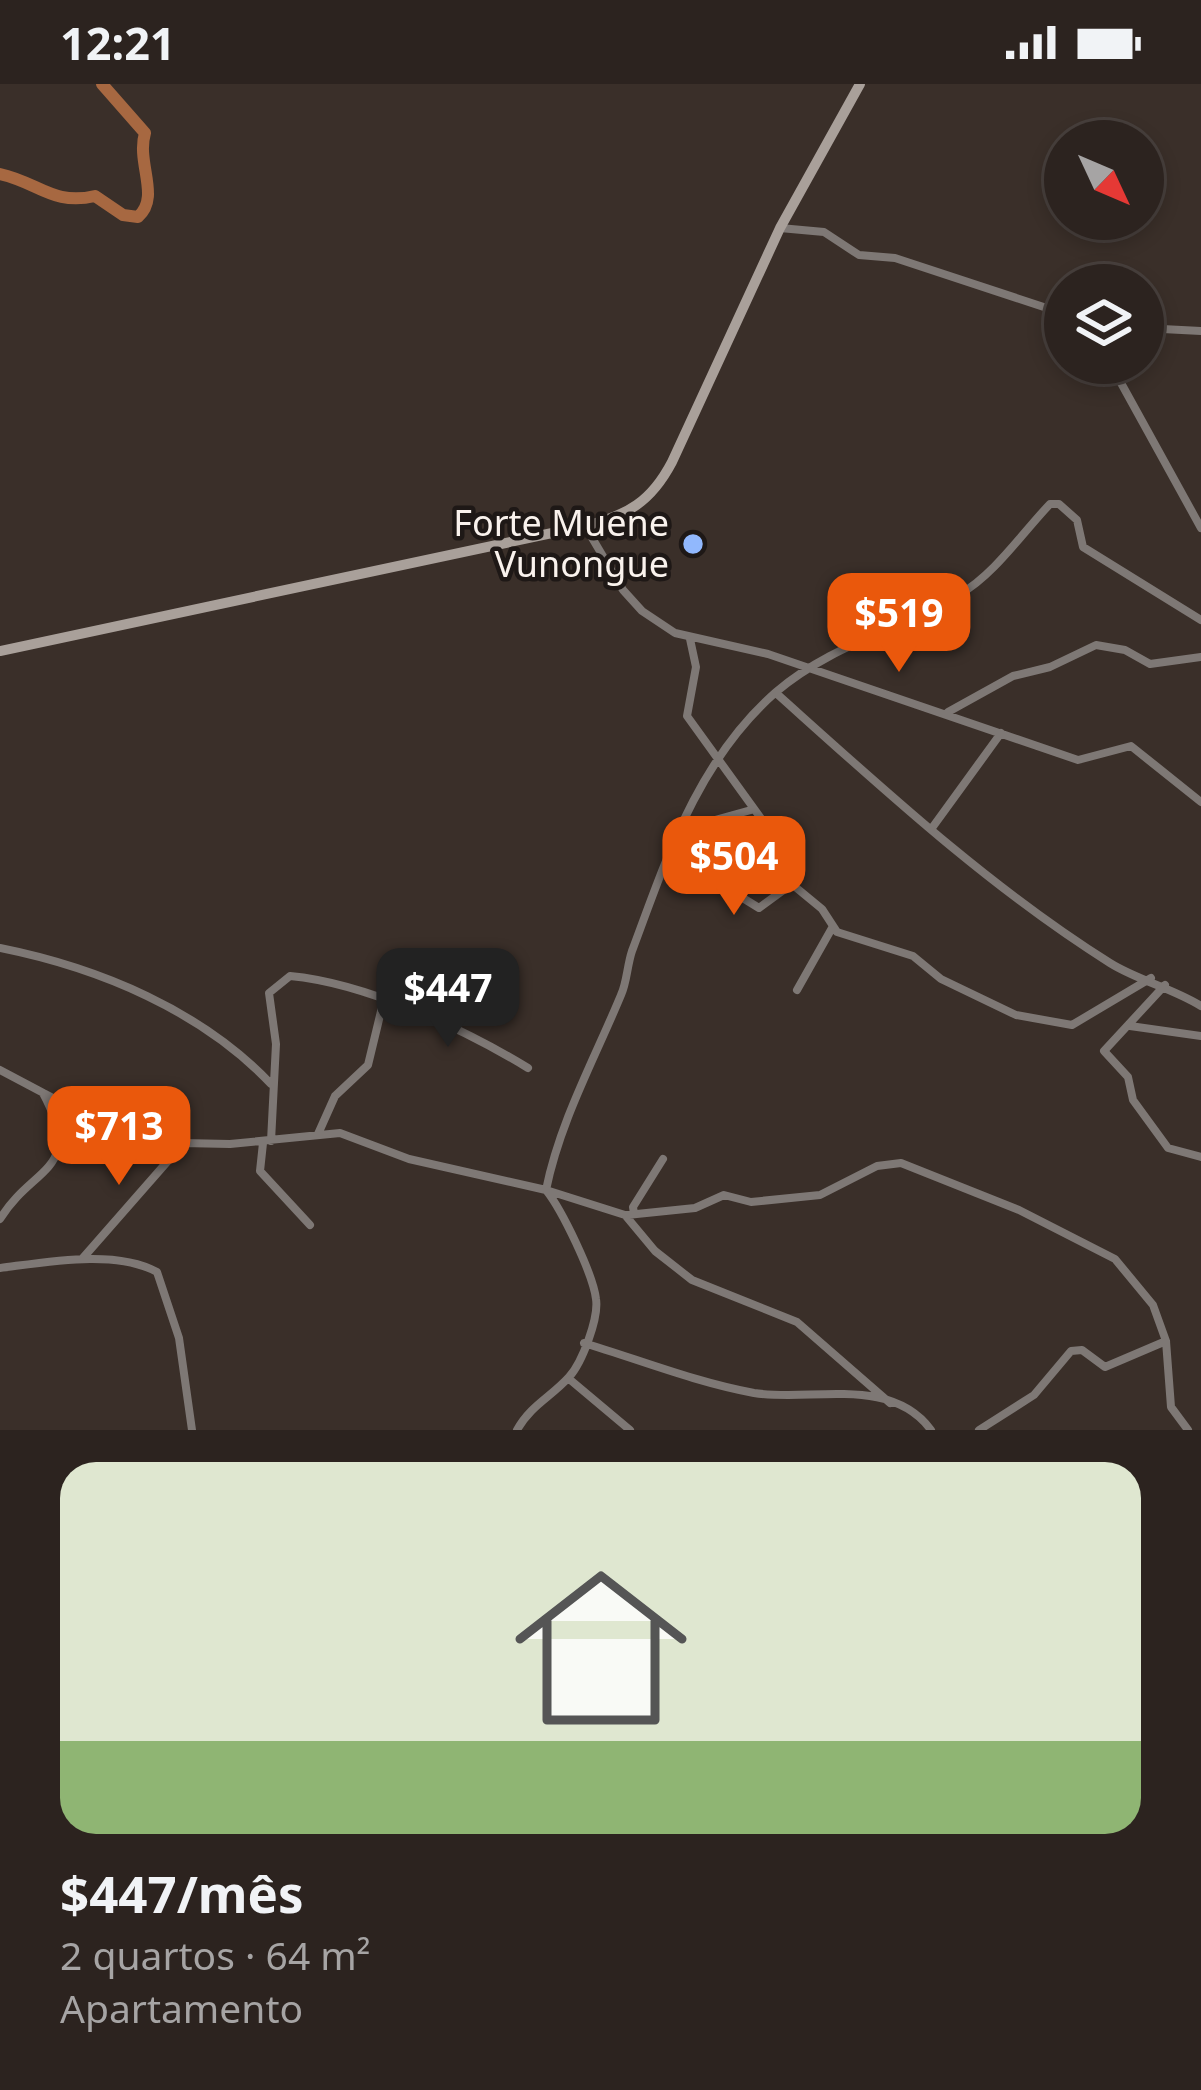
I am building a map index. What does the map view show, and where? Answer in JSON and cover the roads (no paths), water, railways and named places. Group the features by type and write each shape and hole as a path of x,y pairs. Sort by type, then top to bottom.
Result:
{"street":[{"path":"0,651 585,526 633,511 660,485 781,228 860,84"},
{"path":"781,228 824,232 859,255 895,258 1044,307"},
{"path":"1164,329 1201,331"},
{"path":"1122,384 1201,528"},
{"path":"518,1430 529,1411 568,1378 596,1312 594,1290 570,1228 546,1190 563,1131 621,997 632,952 679,830 718,756 776,692 849,642 888,630 963,593 1055,502 1077,520 1083,547 1201,620"},
{"path":"585,526 642,611 690,638 715,637 948,712 1078,760 1131,746 1201,802"},
{"path":"690,638 696,667 686,711 765,824 777,865 789,886 822,909 832,928 914,956 940,980 1026,1018 1080,1024 1151,978"},
{"path":"948,712 1013,676 1050,667 1096,645 1125,650 1150,664 1201,657"},
{"path":"776,692 1023,905 1114,966 1151,978 1201,1006"},
{"path":"932,828 1001,733"},
{"path":"679,830 751,810"},
{"path":"668,866 725,887 759,908 789,886"},
{"path":"797,990 832,928"},
{"path":"0,948 42,956 147,994 185,1021 212,1032 272,1084"},
{"path":"310,1225 260,1172 276,1044 269,993 286,978 382,1002 477,1038 528,1068"},
{"path":"1166,985 1106,1047 1106,1055 1128,1077 1133,1100 1168,1148 1201,1157"},
{"path":"318,1134 335,1096 368,1065 382,1002"},
{"path":"1128,1026 1201,1036"},
{"path":"0,1070 71,1103 117,1136 182,1145 267,1142 318,1134 360,1136 409,1159 546,1190 630,1215 695,1208 724,1195 751,1202 826,1193 877,1166 902,1163 1108,1253 1153,1305 1166,1341 1171,1408 1188,1430"},
{"path":"0,1219 45,1176 59,1150 58,1124 43,1091"},
{"path":"82,1259 182,1145"},
{"path":"630,1215 663,1160"},
{"path":"630,1215 656,1251 692,1280 797,1322 890,1403"},
{"path":"0,1268 82,1259 141,1265 161,1276 179,1338 192,1430"},
{"path":"979,1430 1034,1395 1071,1351 1082,1350 1105,1367 1166,1341"},
{"path":"584,1343 626,1360 758,1394 849,1393 890,1403 914,1412 931,1430"},
{"path":"568,1378 630,1430"}],"waterway":[{"path":"0,174 57,196 95,196 123,215 138,217 148,200 145,133 102,84"}],"place":[{"name":"Forte Muene Vunongue","path":"693,544"}]}
